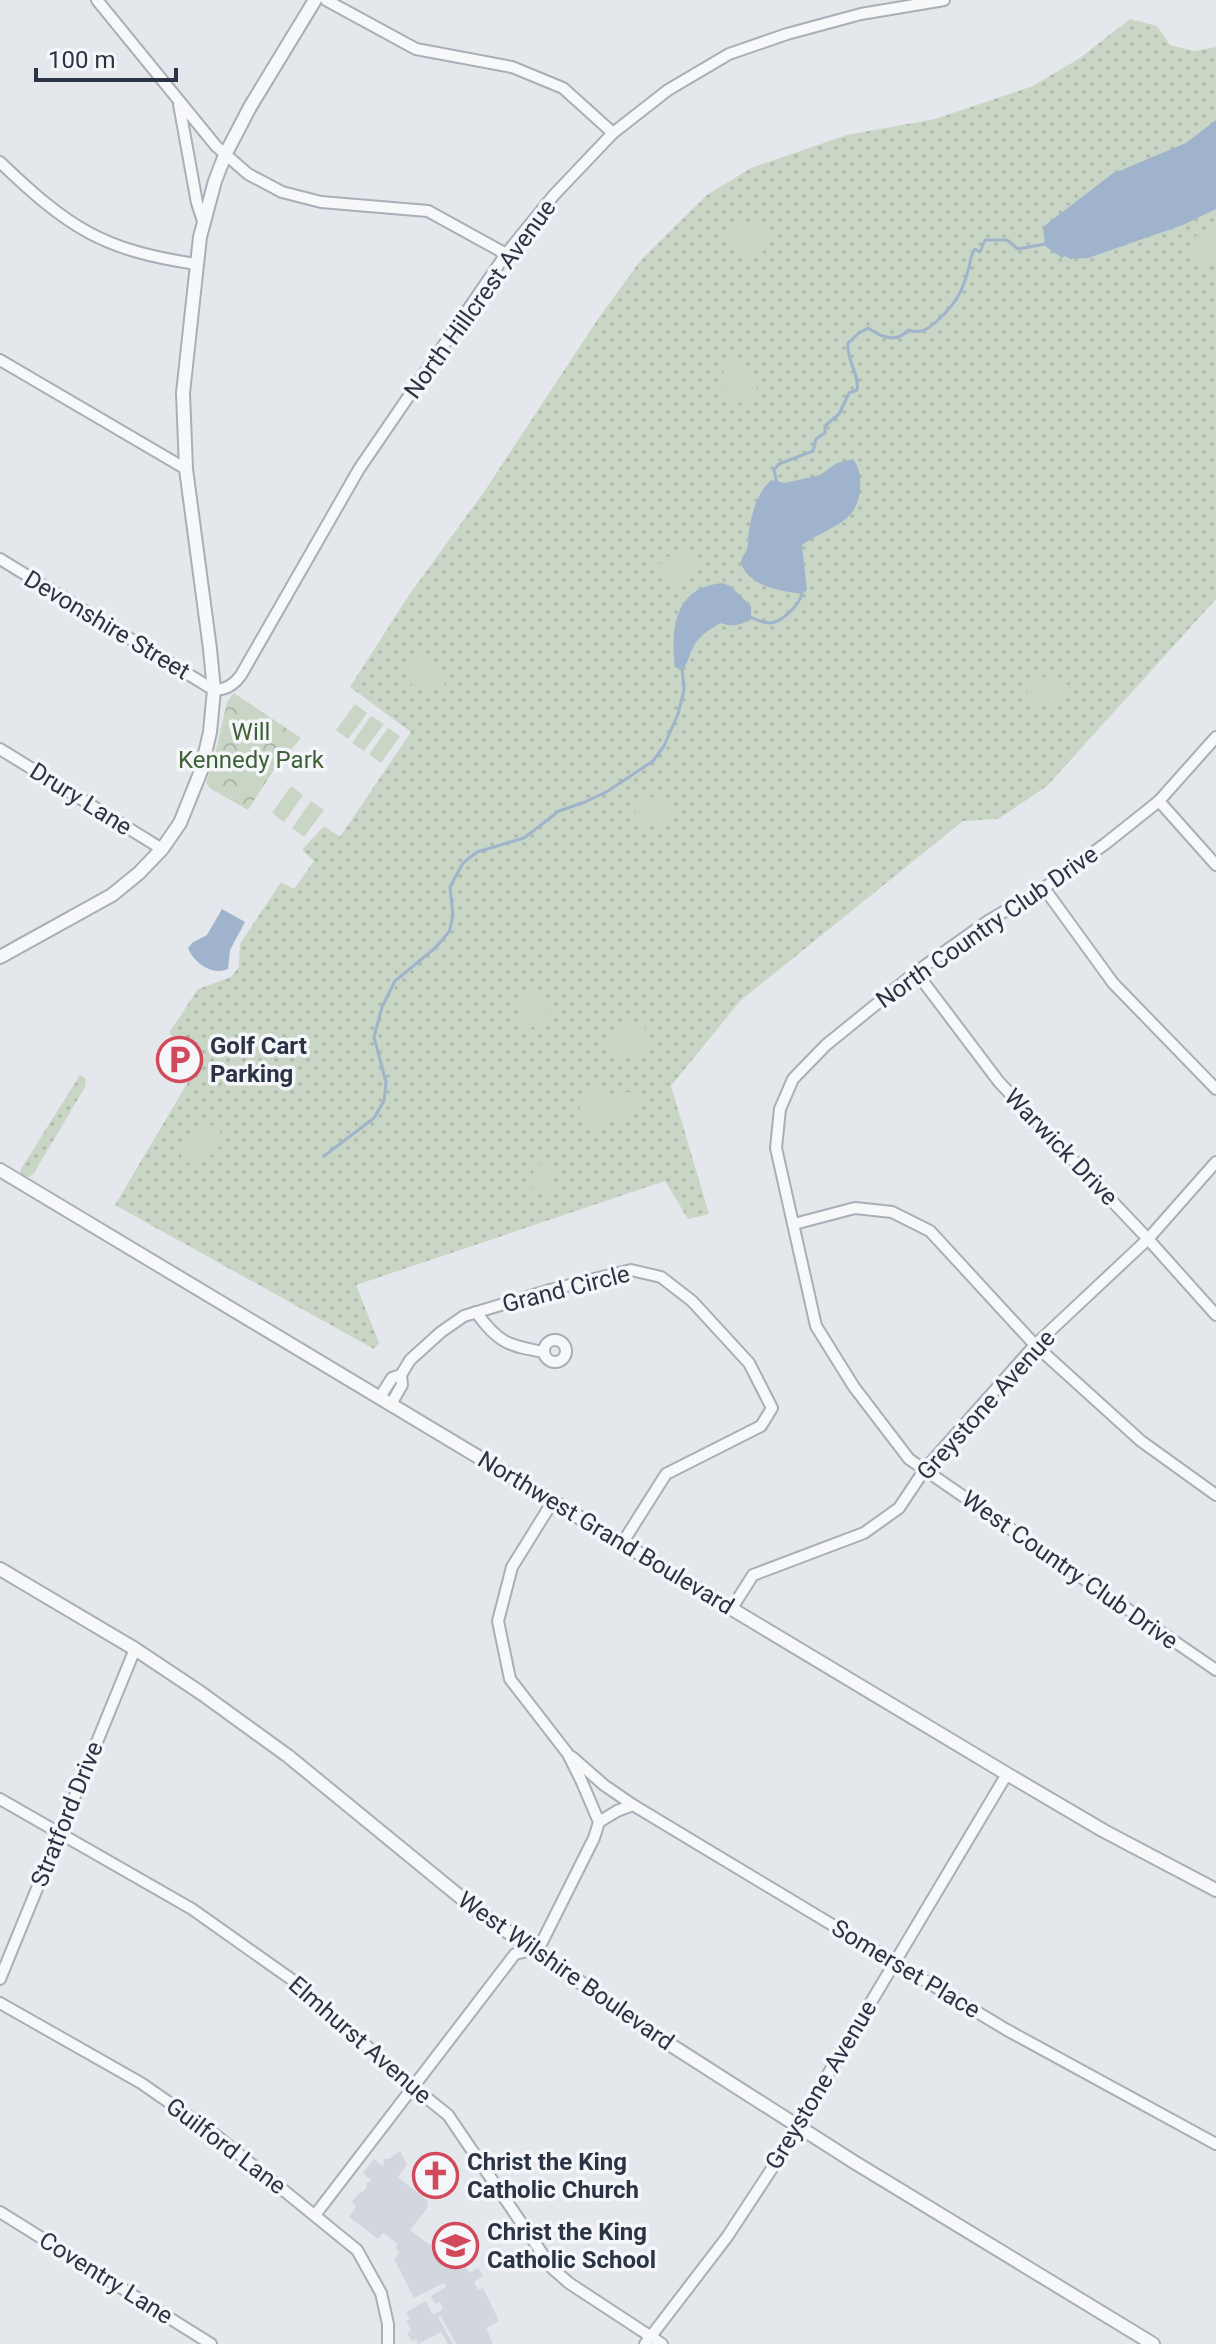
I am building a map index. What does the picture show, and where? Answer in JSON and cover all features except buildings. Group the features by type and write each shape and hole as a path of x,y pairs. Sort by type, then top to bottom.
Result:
{"street":[{"path":"97,0 225,155 261,182 282,192 321,202 428,211 506,254"},
{"path":"0,957 112,895 139,873 162,849 180,823 201,771 210,732 214,690 186,469 183,393 196,264 203,221 225,155 250,107 315,0"},
{"path":"326,0 416,49 512,67 563,88 613,133"},
{"path":"858,0 861,14"},
{"name":"North Hillcrest Avenue","path":"214,690 231,686 241,675 359,469 506,254 554,195 613,133 668,90 729,54 861,14 944,0"},
{"path":"179,102 203,221"},
{"path":"0,162 49,207 94,237 139,254 196,264"},
{"path":"0,360 186,469"},
{"name":"Devonshire Street","path":"0,559 214,690"},
{"name":"North Country Club Drive","path":"925,1469 909,1459 854,1387 816,1326 776,1148 780,1109 793,1079 826,1045 916,972 1105,844 1159,801 1216,737"},
{"name":"Drury Lane","path":"0,749 162,849"},
{"path":"1159,801 1216,865"},
{"path":"1044,888 1113,983 1216,1089"},
{"name":"Warwick Drive","path":"916,972 999,1082 1216,1315"},
{"name":"Greystone Avenue","path":"732,1608 753,1575 864,1533 899,1508 925,1469 1035,1345 1148,1239 1216,1162"},
{"name":"Northwest Grand Boulevard","path":"0,1170 1007,1774 1104,1831 1216,1890"},
{"path":"794,1224 855,1208 892,1212 930,1231 1035,1345 1141,1441 1216,1495"},
{"name":"Grand Circle","path":"386,1401 402,1385 401,1375 410,1360 464,1316 631,1270 661,1277 692,1301 749,1363 772,1408 761,1426 666,1474 623,1542"},
{"path":"476,1312 486,1327 513,1347 544,1352"},
{"name":"West Country Club Drive","path":"925,1469 1216,1670"},
{"path":"553,1501 512,1567 498,1621 510,1679 568,1754 599,1822"},
{"name":"West Wilshire Boulevard","path":"0,1569 135,1649 201,1693 288,1756 475,1909 666,2042 1153,2344"},
{"name":"Stratford Drive","path":"0,1979 135,1649"},
{"name":"Somerset Place","path":"568,1754 633,1805 1007,2030 1216,2144"},
{"name":"Greystone Avenue","path":"648,2340 727,2237 798,2126 1007,1774"},
{"name":"Elmhurst Avenue","path":"0,1799 192,1909 291,1979 448,2115 552,2268 648,2340 662,2344"},
{"path":"315,2215 515,1954 531,1950 542,1942 599,1822 633,1805"},
{"name":"Guilford Lane","path":"0,2003 141,2083 213,2133 357,2250 381,2293 388,2324 388,2344"},
{"name":"Coventry Lane","path":"0,2212 211,2344"}],"shaded area":[{"name":"Christ the King Catholic School","path":"400,2151 407,2165 398,2177 428,2201 426,2204 429,2206 410,2230 434,2248 457,2222 477,2243 463,2262 469,2273 478,2268 483,2276 474,2282 478,2290 483,2288 499,2321 486,2328 493,2344 456,2344 440,2315 438,2317 453,2344 448,2344 441,2332 418,2344 416,2339 412,2341 407,2333 411,2330 406,2321 410,2319 406,2312 426,2301 433,2315 443,2309 440,2302 435,2304 431,2296 446,2287 444,2283 414,2298 394,2259 400,2252 395,2248 398,2244 383,2233 378,2239 349,2217 356,2207 352,2202 364,2191 366,2183 372,2181 363,2173 374,2159 383,2166 384,2159"}],"green space":[{"path":"1130,19 1157,26 1170,45 1194,51 1216,47 1216,599 1047,786 998,819 963,821 740,1001 671,1086 709,1214 688,1219 665,1181 356,1285 379,1343 374,1349 115,1205 204,1055 169,1033 198,989 231,977 239,967 240,944 281,882 294,889 314,861 302,850 324,826 340,837 411,732 350,687 409,595 484,492 600,316 641,260 707,195 751,168 847,135 935,119 1033,86 1080,58"},
{"path":"740,221 755,224 769,237 771,241 760,256 742,253 728,242 730,230"},
{"path":"1207,231 1216,234 1216,265 1195,264 1188,255 1196,237"},
{"path":"737,361 759,381 754,398 739,403 728,399 720,383 727,362"},
{"path":"675,551 694,553 695,569 686,579 663,580 656,575 655,567"},
{"path":"417,655 436,663 439,669 449,674 443,687 425,691 411,683 407,672"},
{"path":"1040,677 1063,680 1069,686 1061,702 1033,705 1028,689 1031,682"},
{"name":"Will Kennedy Park","path":"234,693 301,738 273,771 248,810 206,783 227,702"},
{"path":"355,704 367,713 348,739 336,730"},
{"path":"371,716 384,724 364,751 352,743"},
{"path":"388,728 400,736 381,763 369,754"},
{"path":"291,786 303,795 284,822 272,813"},
{"path":"656,797 669,802 676,814 672,822 664,827 643,823 635,812 641,798"},
{"path":"311,801 324,810 304,837 292,828"},
{"path":"531,992 542,994 551,1007 547,1020 530,1030 518,1026 516,1003"},
{"path":"626,1021 644,1026 647,1040 644,1050 633,1054 616,1053 603,1041"},
{"path":"80,1075 86,1079 85,1087 34,1173 29,1177 21,1175 21,1169"},
{"path":"594,1088 614,1096 628,1092 636,1094 640,1102 632,1118 605,1121 589,1130 582,1122 580,1104 588,1089"},
{"path":"205,1122 220,1129 221,1145 198,1163 181,1160 188,1138"},
{"path":"542,1161 553,1166 550,1189 535,1192 529,1186 531,1176"}],"water":[{"path":"1216,120 1216,209 1183,225 1088,258 1070,259 1045,244 1043,227 1112,174 1186,143"},
{"path":"853,459 859,473 860,489 852,512 842,522 802,545 807,590 802,594 786,591 753,579 741,561 748,547 754,509 766,485 771,480 785,483 820,475 837,463"},
{"path":"723,583 751,606 751,618 736,625 720,623 705,633 696,642 682,671 675,667 674,652 679,612 694,592"},
{"path":"222,909 245,922 230,950 228,969 216,971 199,963 188,948 207,935"}],"waterway":[{"path":"777,483 774,470 779,464 813,451 816,439 825,433 825,426 839,414 849,393 857,390 848,343 859,333 868,328 894,338 908,330 920,331 930,327 958,297 972,254 975,249 980,252 985,240 1007,240 1018,249 1045,244 1062,256 1065,254"},
{"path":"750,617 767,623 779,620 794,607 802,593"},
{"path":"324,1156 374,1118 384,1101 386,1082 374,1037 382,1007 395,981 435,948 449,932 453,916 450,887 463,863 477,852 524,838 559,811 608,791 653,761 664,746 678,714 684,690 682,667"}],"place":[{"name":"Golf Cart Parking","path":"179,1060"},
{"name":"Christ the King Catholic Church","path":"436,2176"},
{"name":"Christ the King Catholic School","path":"456,2246"}]}
